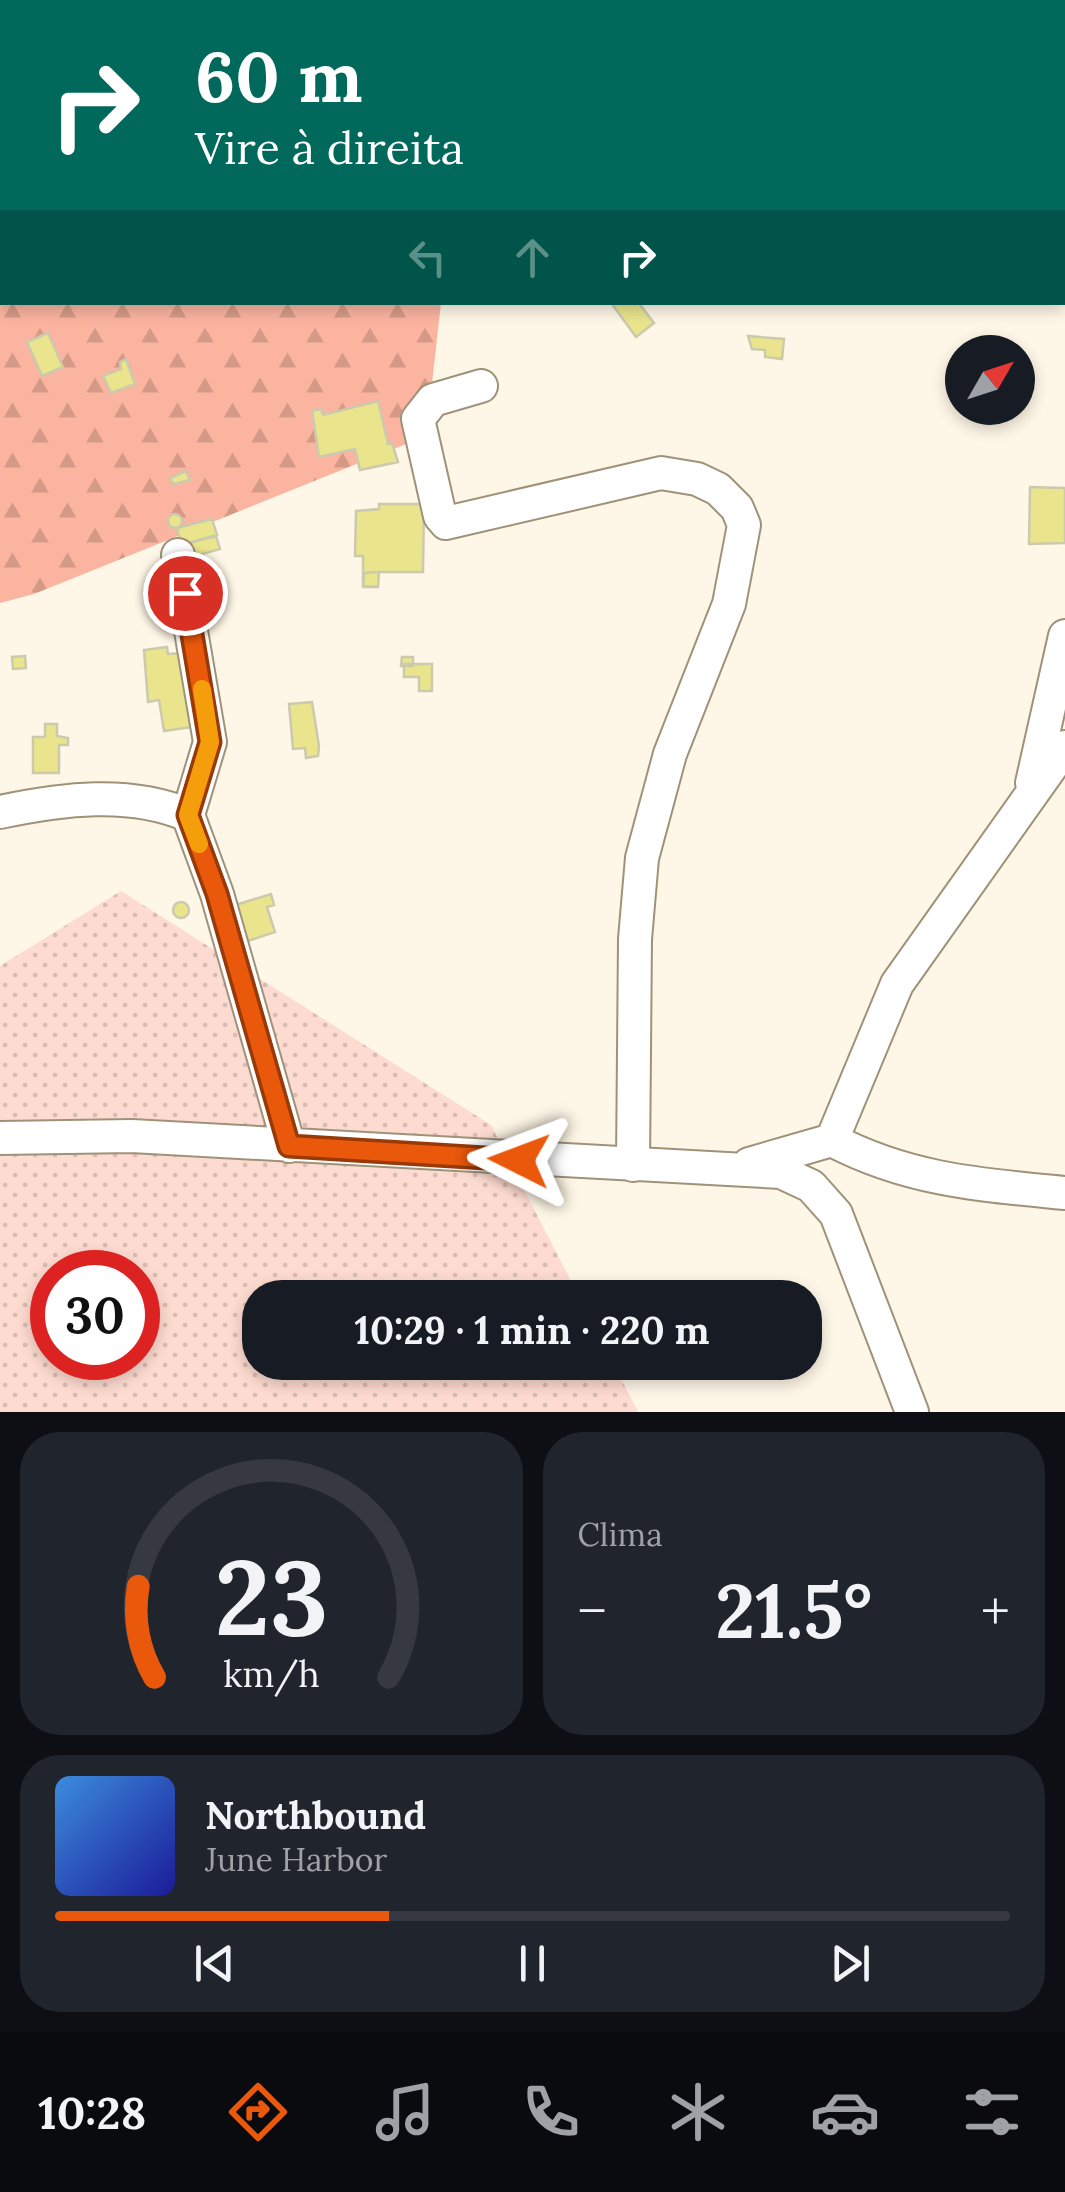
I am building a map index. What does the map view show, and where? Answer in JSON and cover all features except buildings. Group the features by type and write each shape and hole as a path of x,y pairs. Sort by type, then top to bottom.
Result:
{"street":[{"path":"481,386 434,400 424,406 418,419 440,516 446,523 661,473 698,478 718,489 737,508 744,525 729,604 670,754 642,858 635,940 634,1166"},
{"path":"178,555 210,742 188,815 217,894 289,1146"},
{"path":"1030,792 1065,636"},
{"path":"832,1140 897,984 1065,747"},
{"path":"0,812 44,803 136,799 160,803 188,815"},
{"path":"0,1138 132,1136 780,1172 811,1186 836,1214 912,1412"},
{"path":"730,1170 832,1140 879,1164 962,1184 1065,1193"}],"shaded area":[{"path":"121,891 491,1125 570,1280 242,1280 242,1380 622,1380 638,1412 0,1412 0,966"}],"green space":[{"path":"0,305 441,305 426,436 34,594 0,603"}],"slow traffic":[{"path":"199,844 188,815 210,742 202,689"}],"route":[{"path":"185,593 210,742 188,815 217,894 289,1146 519,1160"}]}
